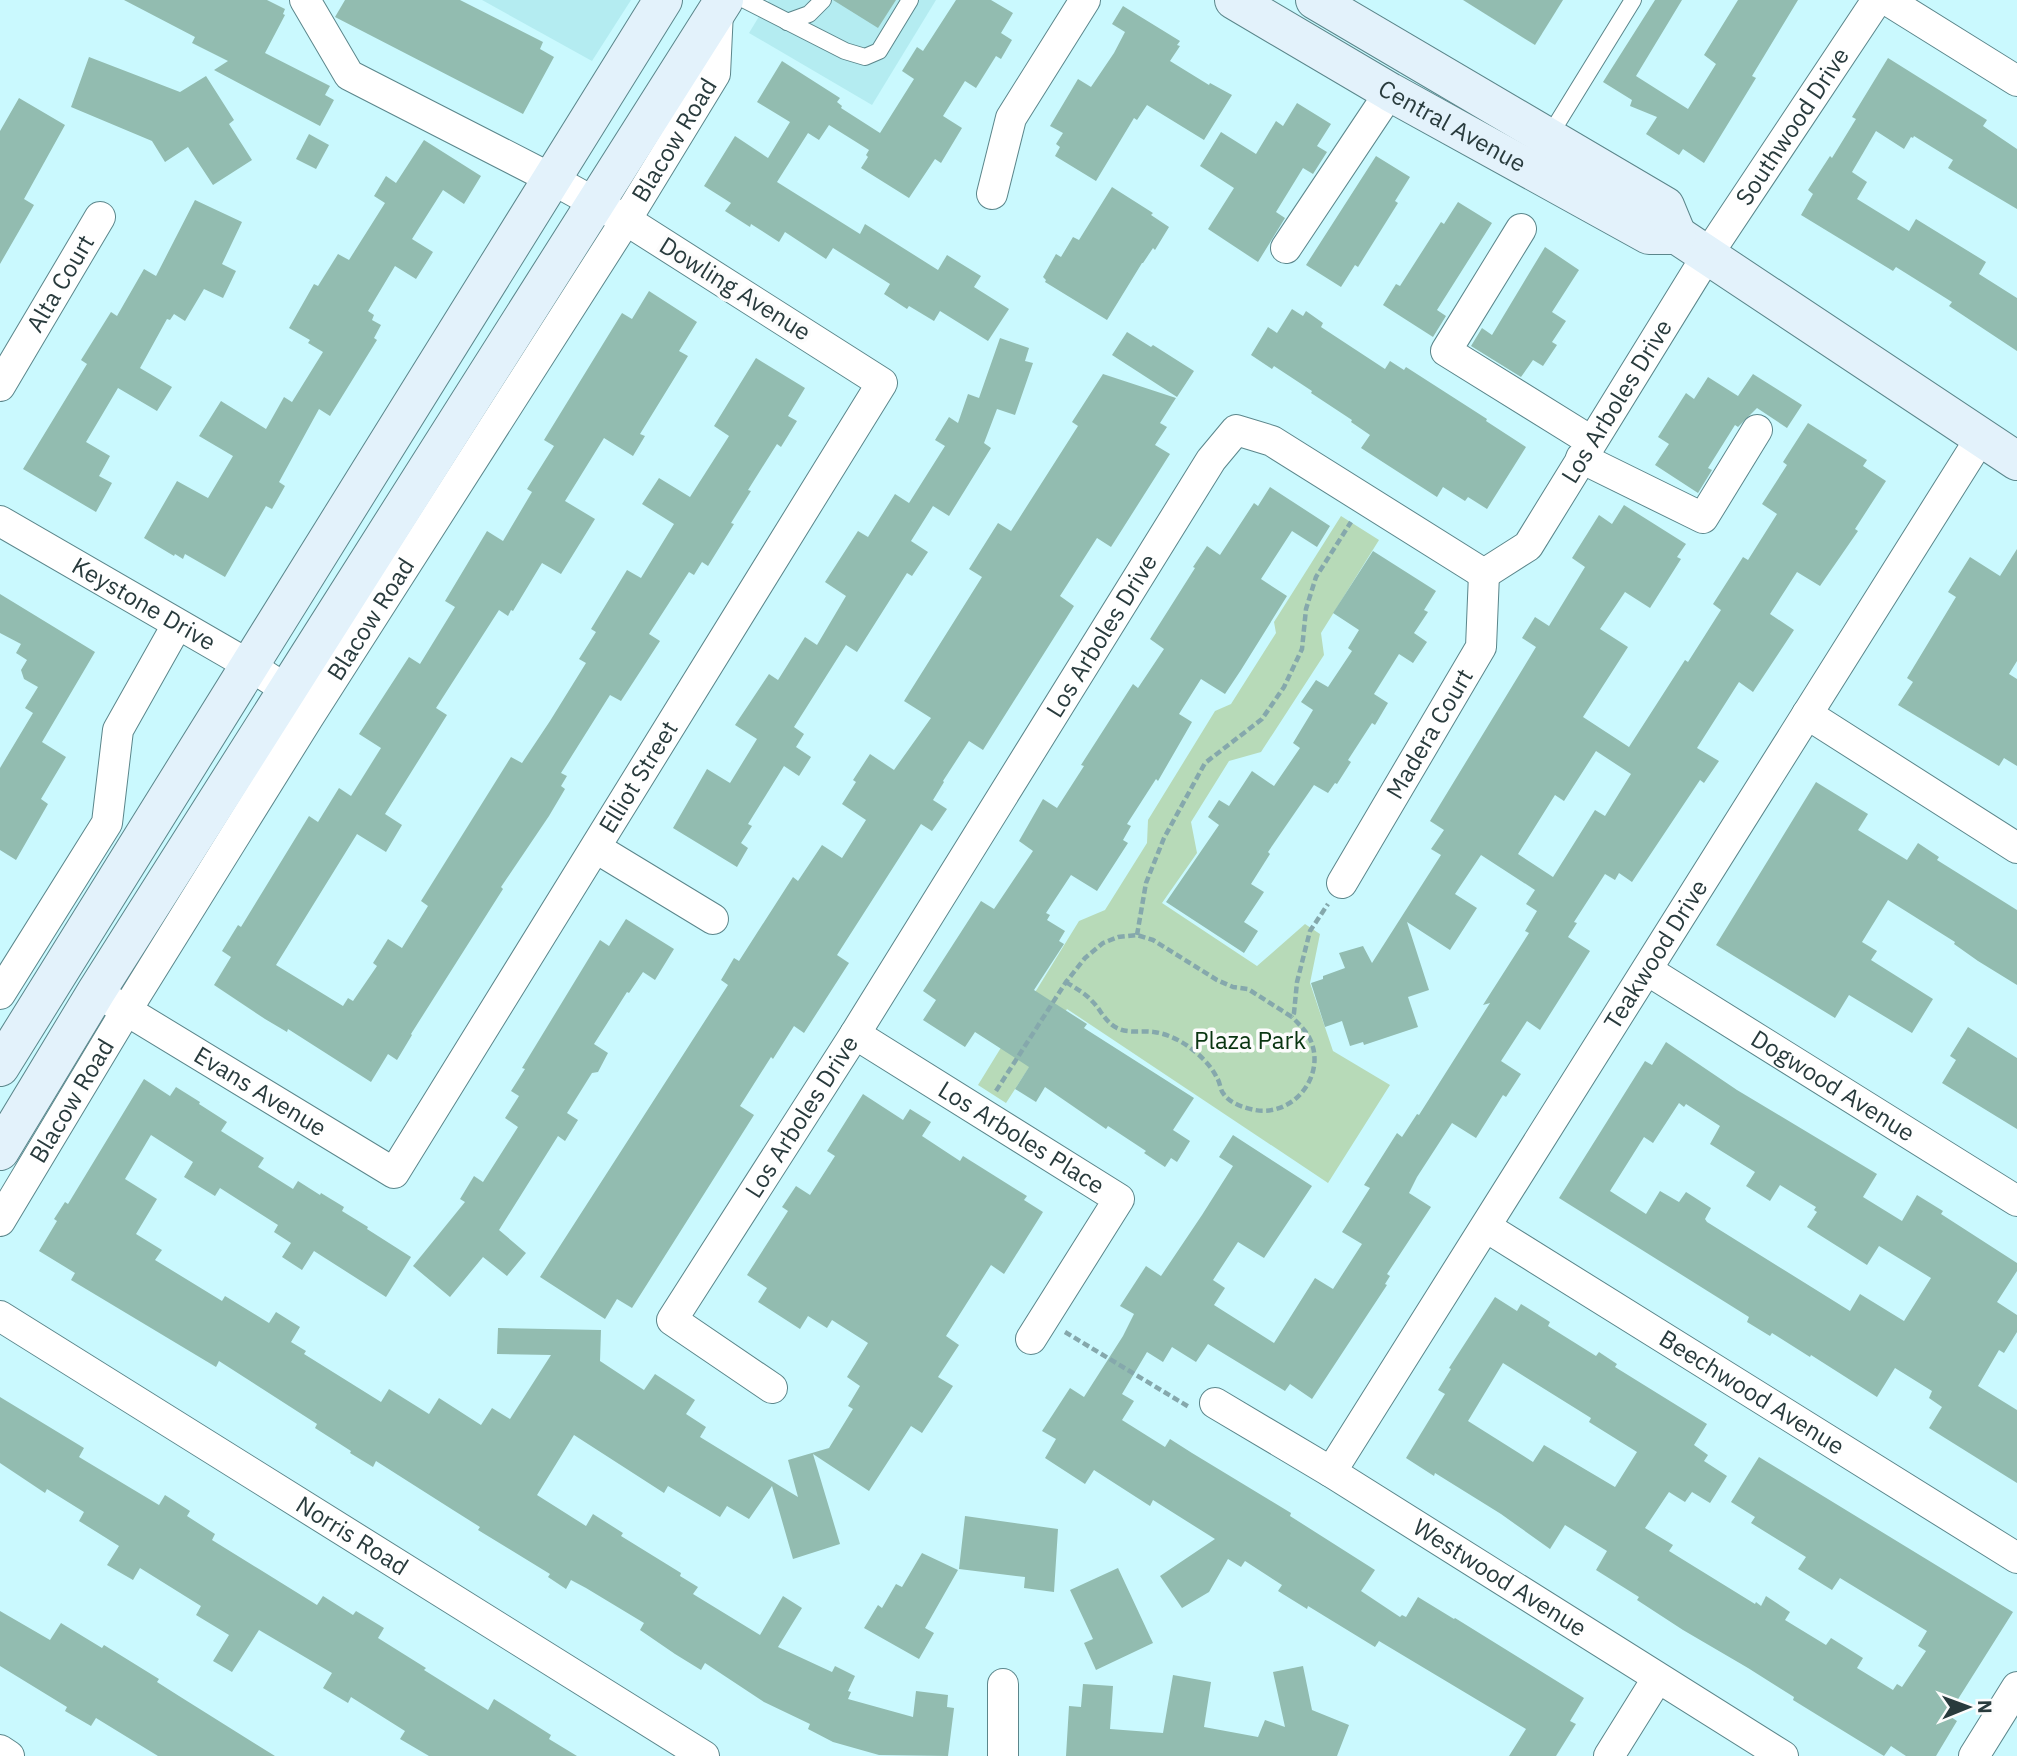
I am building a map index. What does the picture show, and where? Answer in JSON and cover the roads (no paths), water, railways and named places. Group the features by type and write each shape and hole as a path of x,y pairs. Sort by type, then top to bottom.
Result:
{"main road":[{"path":"0,1067 663,0"},
{"name":"Central Avenue","path":"1234,0 1390,92 1649,235 1693,245"},
{"name":"Central Avenue","path":"1315,0 1665,206 1693,245 1980,439 2017,461"},
{"name":"Blacow Road","path":"0,1151 111,1002 287,690 610,211 729,4"}],"street":[{"name":"Dowling Avenue","path":"305,0 349,75 610,211 882,383"},
{"path":"992,194 1011,118 1085,0"},
{"name":"Southwood Drive","path":"1693,245 1877,0"},
{"path":"1888,0 2017,81"},
{"path":"1286,248 1390,92"},
{"name":"Blacow Road","path":"0,1220 111,1002 309,718 610,211"},
{"name":"Alta Court","path":"0,386 100,217"},
{"path":"1521,229 1446,351 1586,449 1703,518 1757,430"},
{"name":"Los Arboles Drive","path":"772,1388 672,1320 855,1034 1211,460 1237,430 1272,441 1485,574 1528,546 1586,449 1693,245"},
{"name":"Elliot Street","path":"394,1172 882,383"},
{"name":"Teakwood Drive","path":"1331,1472 1980,439"},
{"name":"Keystone Drive","path":"0,522 249,665 287,690"},
{"name":"Madera Court","path":"1342,883 1481,647 1485,574"},
{"path":"0,994 107,822 118,730 177,625"},
{"path":"1807,714 2017,848"},
{"path":"596,848 713,919"},
{"name":"Dogwood Avenue","path":"1647,970 2017,1201"},
{"name":"Evans Avenue","path":"111,1002 394,1172"},
{"name":"Los Arboles Place","path":"855,1034 1119,1199 1037,1329"},
{"name":"Beechwood Avenue","path":"1486,1227 2017,1559"},
{"name":"Norris Road","path":"0,1316 704,1756"},
{"name":"Westwood Avenue","path":"1215,1403 1331,1472 1783,1756"},
{"path":"1609,1756 1657,1679"},
{"path":"1003,1684 1003,1756"},
{"path":"1974,1756 2017,1687"},
{"path":"0,1750 9,1756"}],"lane":[{"path":"787,22 809,14 824,0"},
{"path":"729,4 787,22 845,51 865,57 879,51 909,0"},
{"path":"1548,138 1633,0"}],"park label":[{"name":"Plaza Park","path":"1250,1041"}]}
